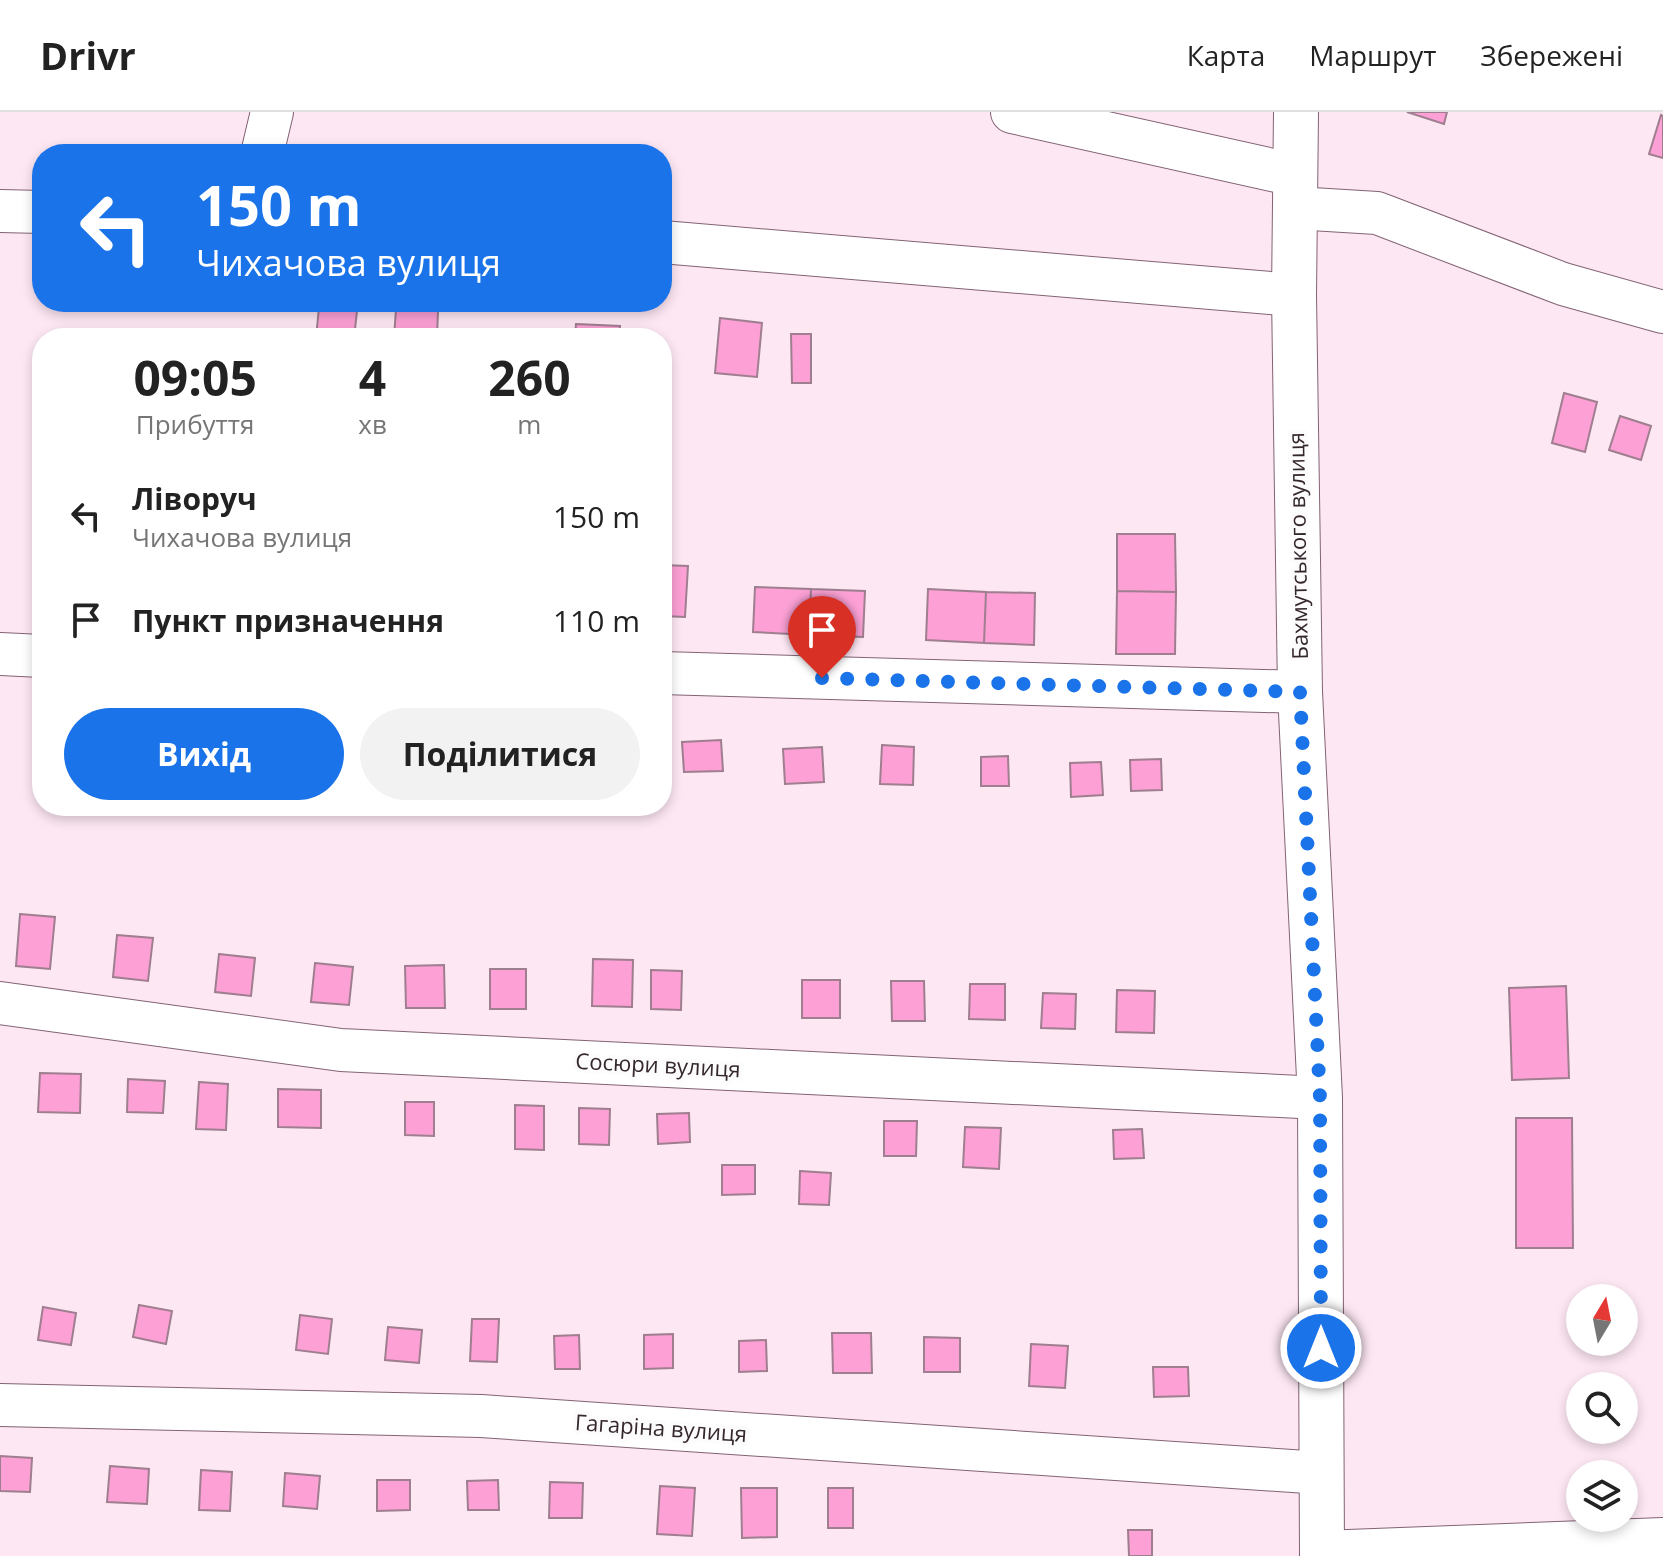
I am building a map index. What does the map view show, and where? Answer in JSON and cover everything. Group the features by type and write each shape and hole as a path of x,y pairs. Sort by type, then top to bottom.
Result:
{"main road":[{"name":"Бахмутського вулиця","path":"1296,112 1294,295 1300,692 1320,1098 1322,1554"}],"street":[{"path":"264,144 272,112"},
{"path":"1012,112 1377,213 1563,284 1663,312"},
{"path":"0,211 32,212"},
{"path":"672,243 1294,295"},
{"path":"0,654 32,656"},
{"path":"672,673 1300,692"},
{"name":"Сосюри вулиця","path":"0,1003 341,1050 1320,1098"},
{"name":"Гагаріна вулиця","path":"0,1405 481,1416 1322,1473"},
{"path":"1322,1554 1663,1539"}],"building":[{"path":"1407,112 1447,112 1444,124"},
{"path":"1663,116 1663,158 1649,154"},
{"path":"319,312 357,312 355,328 317,328"},
{"path":"396,312 438,312 437,328 395,328"},
{"path":"720,318 762,323 757,377 715,373"},
{"path":"576,324 620,326 620,328 576,328"},
{"path":"791,334 811,334 811,383 792,383"},
{"path":"1564,393 1597,402 1585,452 1552,443"},
{"path":"1620,416 1651,426 1641,460 1609,450"},
{"path":"1117,534 1175,534 1176,592 1117,591"},
{"path":"672,565 688,566 685,617 672,616"},
{"path":"755,587 811,589 809,635 753,632"},
{"path":"811,589 865,591 863,637 809,635"},
{"path":"928,589 986,592 984,643 926,640"},
{"path":"1117,591 1176,592 1175,654 1116,654"},
{"path":"986,592 1035,593 1034,645 984,643"},
{"path":"721,740 723,771 684,772 682,742"},
{"path":"882,745 914,747 913,785 880,784"},
{"path":"822,747 824,782 785,784 783,749"},
{"path":"1008,756 1009,786 981,786 981,757"},
{"path":"1161,759 1162,790 1131,791 1130,760"},
{"path":"1101,762 1103,795 1071,797 1070,763"},
{"path":"20,914 55,917 50,969 16,966"},
{"path":"117,935 153,938 148,981 113,977"},
{"path":"219,954 255,958 251,996 215,992"},
{"path":"593,959 633,960 632,1007 592,1006"},
{"path":"315,963 353,967 349,1005 311,1002"},
{"path":"444,965 445,1008 406,1008 405,966"},
{"path":"490,969 526,969 526,1009 490,1009"},
{"path":"651,970 682,971 681,1010 651,1009"},
{"path":"802,980 840,980 840,1018 802,1018"},
{"path":"891,981 924,981 925,1021 892,1021"},
{"path":"970,984 1005,984 1005,1020 969,1019"},
{"path":"1566,986 1569,1078 1512,1080 1509,988"},
{"path":"1117,990 1155,991 1154,1033 1116,1032"},
{"path":"1043,993 1076,994 1075,1029 1041,1028"},
{"path":"40,1073 81,1074 80,1113 38,1112"},
{"path":"128,1079 165,1081 163,1113 127,1112"},
{"path":"199,1082 228,1084 226,1130 196,1129"},
{"path":"278,1089 321,1090 321,1128 278,1127"},
{"path":"405,1102 434,1102 434,1136 405,1135"},
{"path":"515,1105 544,1106 544,1150 515,1149"},
{"path":"579,1108 610,1109 609,1145 579,1144"},
{"path":"689,1113 690,1142 658,1144 657,1114"},
{"path":"1516,1118 1572,1118 1573,1248 1516,1248"},
{"path":"884,1121 917,1121 916,1156 884,1156"},
{"path":"965,1127 1001,1128 999,1169 963,1167"},
{"path":"1142,1129 1144,1158 1114,1159 1113,1130"},
{"path":"722,1165 755,1165 755,1194 722,1195"},
{"path":"800,1171 831,1173 829,1205 799,1204"},
{"path":"139,1305 172,1311 166,1344 133,1337"},
{"path":"43,1307 76,1313 71,1345 38,1340"},
{"path":"300,1315 332,1319 328,1354 296,1350"},
{"path":"472,1319 499,1319 497,1362 470,1361"},
{"path":"388,1327 422,1330 419,1363 385,1360"},
{"path":"832,1333 871,1333 872,1373 833,1373"},
{"path":"673,1334 673,1368 644,1369 644,1335"},
{"path":"579,1335 580,1369 555,1369 554,1336"},
{"path":"924,1337 960,1338 960,1372 924,1372"},
{"path":"766,1340 767,1371 739,1372 739,1341"},
{"path":"1031,1344 1068,1346 1065,1388 1029,1386"},
{"path":"1153,1367 1188,1367 1189,1396 1154,1397"},
{"path":"0,1456 32,1458 30,1492 0,1491"},
{"path":"110,1466 149,1469 147,1504 107,1502"},
{"path":"201,1470 232,1472 230,1511 199,1510"},
{"path":"285,1473 320,1476 317,1509 283,1506"},
{"path":"377,1480 410,1480 410,1510 377,1511"},
{"path":"498,1480 499,1510 468,1510 467,1481"},
{"path":"550,1482 583,1483 582,1518 549,1518"},
{"path":"660,1486 695,1488 692,1536 657,1534"},
{"path":"741,1488 777,1488 777,1537 742,1538"},
{"path":"828,1488 853,1488 853,1528 828,1528"},
{"path":"1128,1530 1152,1530 1152,1556 1129,1556"}],"route":[{"path":"822,678 1300,692 1320,1098 1321,1348"}]}
